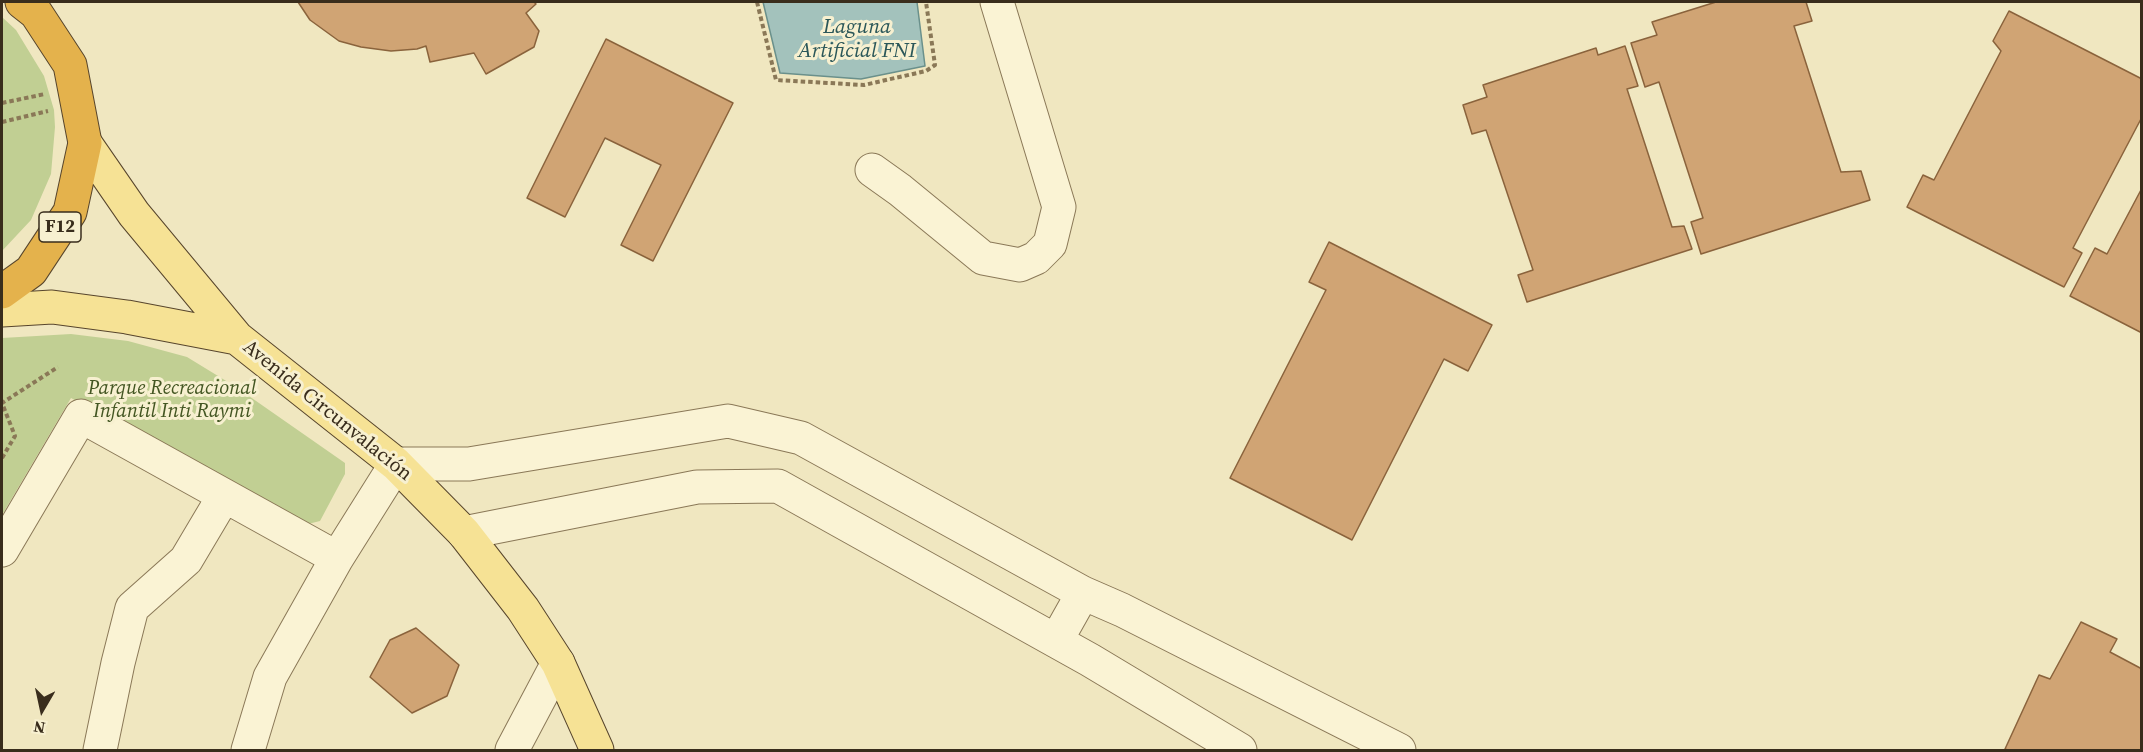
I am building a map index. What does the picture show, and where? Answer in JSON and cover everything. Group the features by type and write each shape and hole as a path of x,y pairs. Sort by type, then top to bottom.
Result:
{"highway":[{"name":"F12","path":"22,2 36,13 70,65"},
{"name":"F12","path":"2,292 31,271 70,212 85,143 70,65 53,2"}],"main road":[{"name":"Avenida Circunvalación","path":"85,143 134,214 237,338 396,464 464,533 523,609 558,663 597,750"},
{"path":"2,310 52,307 127,316 237,338"}],"street":[{"path":"872,170 983,258 1020,265 1036,258 1050,244 1059,207 997,2"},
{"path":"2,550 81,416 337,558"},
{"path":"248,750 270,677 337,558 396,464 469,464 728,421 801,438 1083,593 1122,610 1399,750"},
{"path":"464,533 698,487 778,486 1056,641 1240,750"},
{"path":"100,750 132,608 186,560 224,496"},
{"path":"1056,641 1083,593"},
{"path":"512,750 558,663"}],"path":[{"path":"757,2 776,80 864,85 926,71 934,65 926,2"},
{"path":"2,103 50,92"},
{"path":"2,122 54,110"},
{"path":"2,458 15,436 2,403 58,367"}],"green space":[{"path":"2,17 16,30 44,76 54,110 55,127 51,174 31,220 2,251"},
{"name":"Parque Recreacional Infantil Inti Raymi","path":"71,334 128,341 187,357 236,387 345,463 345,474 320,521 308,524 71,398 2,515 2,338"}],"water":[{"name":"Laguna Artificial FNI","path":"763,2 917,2 925,66 861,79 780,73"}],"building":[{"path":"298,2 534,2 536,4 526,13 539,31 534,47 486,74 474,53 430,62 426,46 391,51 339,41 310,20"},
{"path":"1716,2 1806,2 1812,21 1794,26 1841,172 1861,171 1870,200 1701,254 1691,222 1703,218 1659,82 1645,87 1631,43 1657,35 1652,22"},
{"path":"2009,11 2142,79 2142,117 2073,248 2082,253 2064,287 1907,207 1923,175 1934,180 2001,51 1993,41"},
{"path":"606,39 733,103 653,261 621,245 661,165 605,138 565,217 527,198"},
{"path":"1625,46 1638,86 1627,89 1672,227 1684,226 1692,249 1527,302 1518,275 1533,270 1486,130 1472,134 1463,105 1487,97 1483,85 1596,48 1598,55"},
{"path":"2142,188 2142,333 2070,296 2095,248 2107,254"},
{"path":"1329,242 1492,325 1468,371 1444,359 1352,540 1230,478 1326,290 1309,282"},
{"path":"2081,622 2117,639 2110,652 2142,669 2142,750 2005,749 2039,675 2050,679"},
{"path":"416,628 459,665 447,696 412,713 370,677 390,640"}]}
